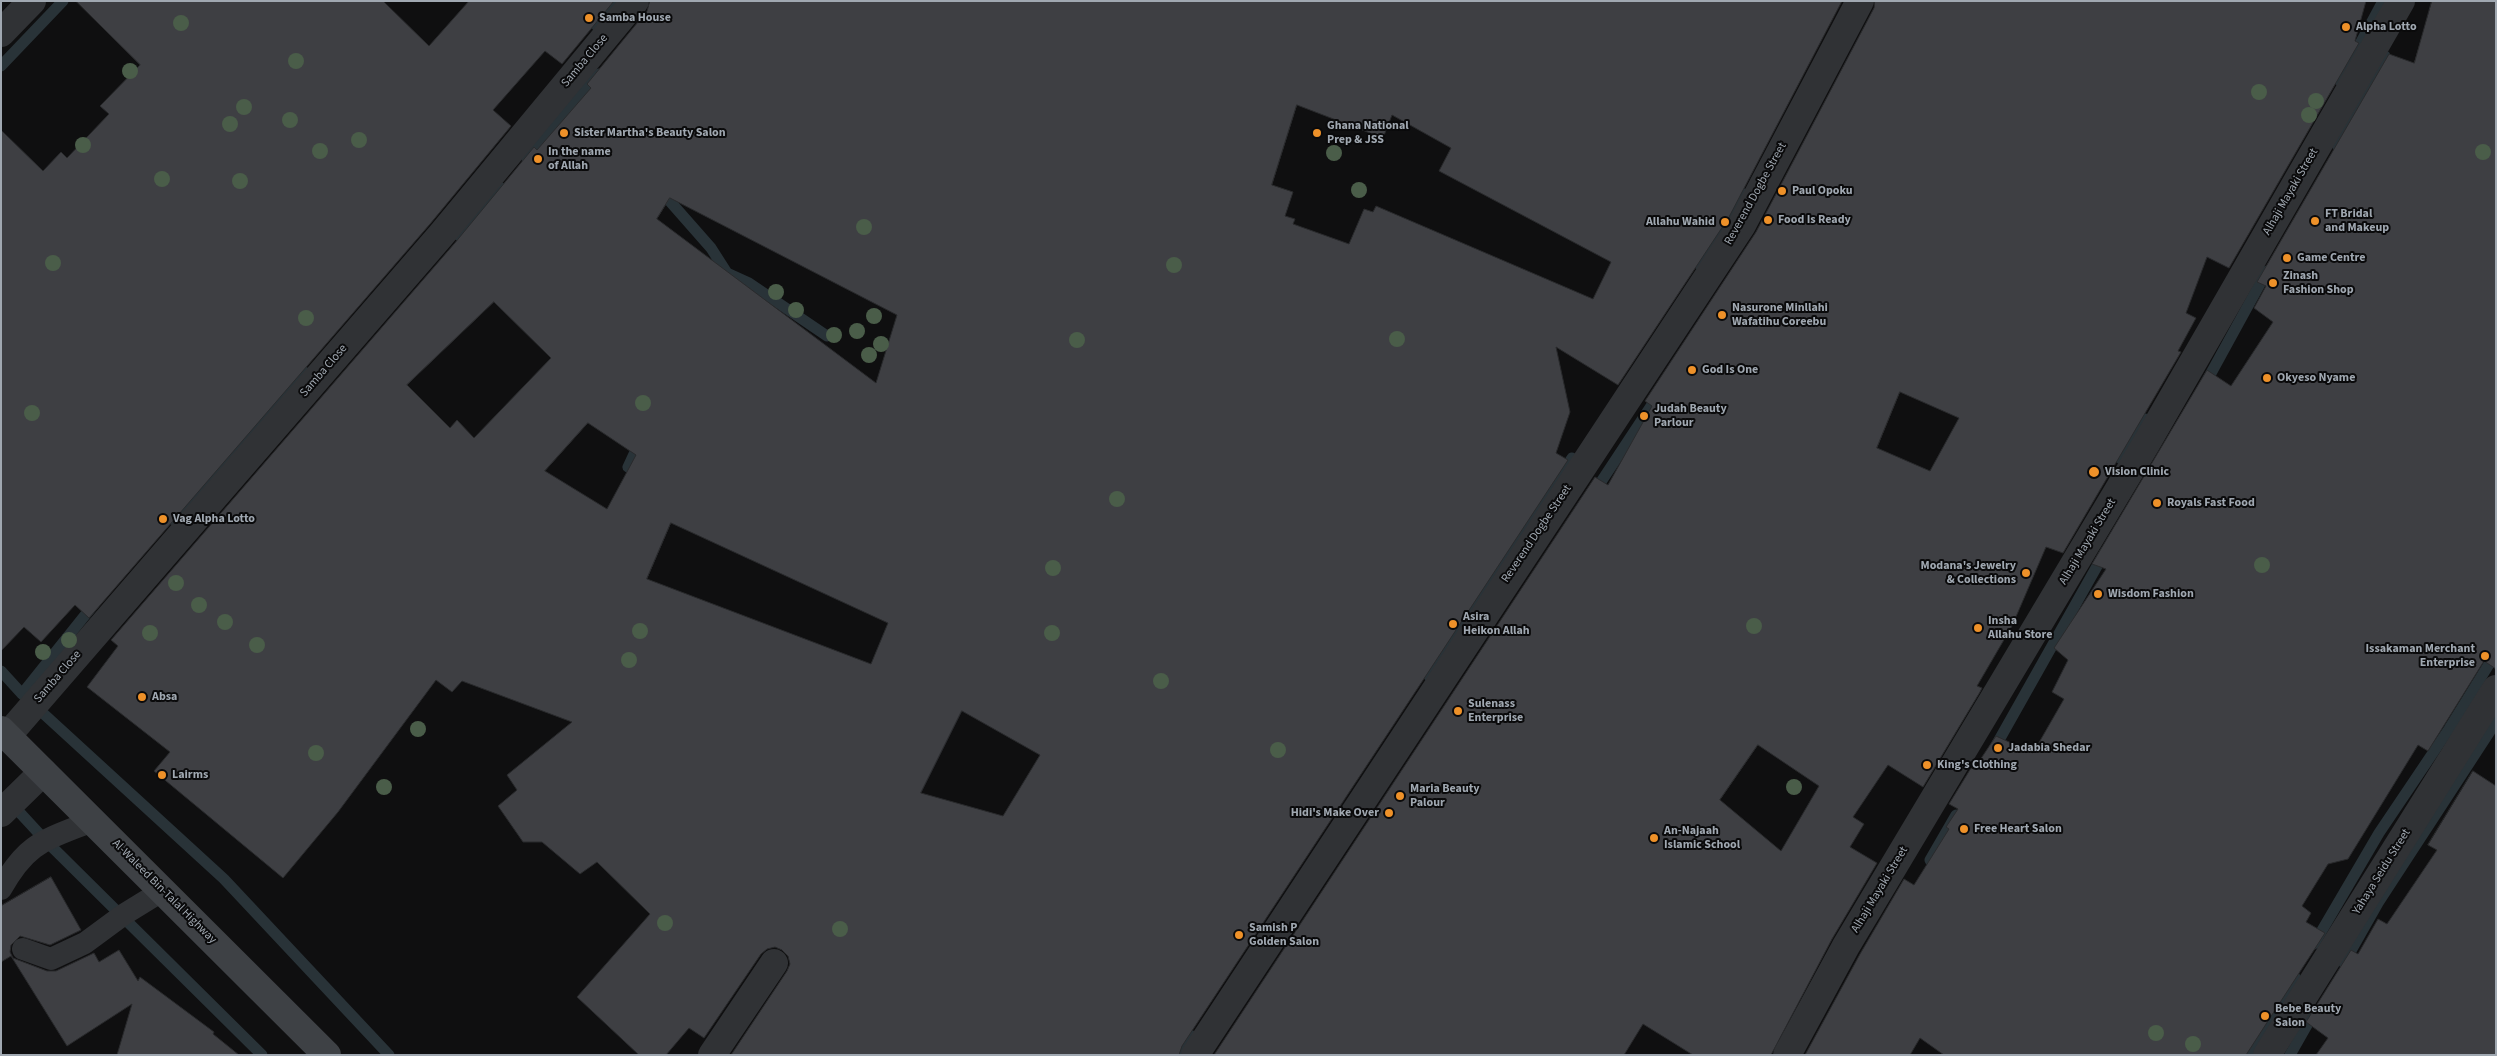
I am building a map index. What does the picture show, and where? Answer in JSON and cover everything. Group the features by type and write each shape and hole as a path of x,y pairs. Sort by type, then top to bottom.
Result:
{"street":[{"path":"1,33 32,1"},
{"name":"Samba Close","path":"4,733 397,286 635,1"},
{"name":"Reverend Dogbe Street","path":"1194,1055 1453,659 1742,225 1860,1"},
{"name":"Alhaji Mayaki Street","path":"1787,1055 1846,946 2146,444 2401,1"},
{"name":"Yahaya Seidu Street","path":"2267,1055 2496,688"},
{"name":"Al-Waleed Bin-Talal Highway","path":"4,733 326,1055"},
{"path":"1,812 43,772"},
{"path":"712,1055 774,964"}],"lane":[{"path":"1,889 10,872 28,851 45,840 92,821"},
{"path":"24,949 51,959 85,943 123,915 162,891"}],"building":[{"path":"76,1 383,1 429,46 469,1 614,1 562,64 545,51 493,110 511,126 430,224 89,618 75,605 41,642 24,627 1,651 1,130 43,171 61,152 67,158 109,114 100,106 140,65"},
{"path":"650,1 1842,1 1729,217 1618,385 1556,347 1570,412 1556,453 1568,460 1182,1046 1179,1055 731,1055 790,964 788,956 782,950 775,947 767,949 761,954 704,1038 689,1028 666,1055 639,1055 577,997 650,914 597,862 580,874 542,842 523,842 498,806 517,790 507,775 572,722 462,681 452,692 436,680 338,812 283,878 154,771 170,752 87,687 118,646 111,640 454,244 534,147 537,150 591,88 587,84 647,11","holes":["1297,105 1383,138 1392,115 1451,148 1439,171 1611,262 1593,299 1376,206 1373,212 1364,209 1349,244 1293,224 1295,219 1285,216 1293,192 1272,185","670,198 897,315 876,383 657,219","494,302 551,358 474,438 457,420 450,428 407,385","588,423 636,455 607,509 545,471","671,523 888,623 871,664 647,579","962,711 1040,755 1003,816 921,793"]},
{"path":"1875,1 2366,1 2355,41 2359,43 2229,268 2207,257 2186,313 2196,318 2178,351 2181,352 2063,553 2046,547 2012,626 1977,686 1982,688 1980,692 1923,787 1888,765 1853,817 1864,824 1850,847 1877,863 1832,939 1771,1055 1693,1055 1643,1024 1624,1055 1214,1055 1595,477 1608,485 1652,406 1645,401 1756,232 1874,8","holes":["1900,392 1959,418 1930,471 1877,448","1758,745 1819,786 1781,851 1720,800"]},
{"path":"2432,1 2496,1 2496,669 2484,661 2428,751 2418,745 2348,859 2328,864 2302,906 2311,913 2306,922 2325,933 2246,1055 1944,1055 1920,1038 1910,1055 1805,1055 1860,954 1904,879 1914,885 1949,829 1946,827 1958,809 1949,804 1971,768 1974,769 1996,736 2033,753 2064,699 2052,692 2068,660 2054,648 2106,569 2092,564 2207,370 2231,386 2273,322 2254,308 2266,286 2257,282 2389,54 2414,63"},
{"path":"2473,771 2496,786 2496,1055 2316,1055 2328,1038 2306,1022 2351,950 2358,954 2378,919 2387,924 2437,850 2428,845"},
{"path":"51,877 81,930 50,945 20,936 11,945 10,952 13,958 47,971 56,971 94,953 99,962 119,950 138,981 140,977 214,1032 213,1034 239,1055 117,1055 132,1004 67,1046 11,956 1,962 1,906"}],"waterway":[{"path":"1,66 63,1"},
{"path":"597,26 616,1"},
{"path":"2340,81 2383,1"},
{"path":"2337,145 2385,56"},
{"path":"527,159 599,74"},
{"path":"458,235 501,188"},
{"path":"660,190 711,248 727,273 749,283 827,336"},
{"path":"1700,265 1744,194"},
{"path":"2204,386 2267,271"},
{"path":"174,520 304,372"},
{"path":"1593,494 1659,394"},
{"path":"2121,459 2145,419"},
{"path":"640,441 628,467 641,476"},
{"path":"1429,676 1457,630 1572,458"},
{"path":"1994,749 2105,552"},
{"path":"22,694 94,604"},
{"path":"2314,944 2379,833 2449,729 2496,653"},
{"path":"1,671 22,694 224,879 389,1055"},
{"path":"2344,963 2378,903 2496,722"},
{"path":"10,802 45,840 262,1055"},
{"path":"1930,860 1956,815"},
{"path":"2251,1055 2295,977"},
{"path":"2290,1055 2315,1011"},
{"path":"1179,1055 1192,1036"}],"place":[{"name":"Samba House","path":"589,18"},
{"name":"Alpha Lotto","path":"2346,27"},
{"name":"Sister Martha's Beauty Salon","path":"564,133"},
{"name":"Ghana National Prep & JSS","path":"1317,133"},
{"name":"In the name of Allah","path":"538,159"},
{"name":"Paul Opoku","path":"1782,191"},
{"name":"Food Is Ready","path":"1768,220"},
{"name":"FT Bridal and Makeup","path":"2315,221"},
{"name":"Allahu Wahid","path":"1725,222"},
{"name":"Game Centre","path":"2287,258"},
{"name":"Zinash Fashion Shop","path":"2273,283"},
{"name":"Nasurone Minllahi Wafatihu Coreebu","path":"1722,315"},
{"name":"God Is One","path":"1692,370"},
{"name":"Okyeso Nyame","path":"2267,378"},
{"name":"Judah Beauty Parlour","path":"1644,416"},
{"name":"Vision Clinic","path":"2094,472"},
{"name":"Royals Fast Food","path":"2157,503"},
{"name":"Vag Alpha Lotto","path":"163,519"},
{"name":"Modana's Jewelry & Collections","path":"2026,573"},
{"name":"Wisdom Fashion","path":"2098,594"},
{"name":"Asira Heikon Allah","path":"1453,624"},
{"name":"Insha Allahu Store","path":"1978,628"},
{"name":"Issakaman Merchant Enterprise","path":"2485,656"},
{"name":"Absa","path":"142,697"},
{"name":"Sulenass Enterprise","path":"1458,711"},
{"name":"Jadabia Shedar","path":"1998,748"},
{"name":"King's Clothing","path":"1927,765"},
{"name":"Lairms","path":"162,775"},
{"name":"Maria Beauty Palour","path":"1400,796"},
{"name":"Hidi's Make Over","path":"1389,813"},
{"name":"Free Heart Salon","path":"1964,829"},
{"name":"An-Najaah Islamic School","path":"1654,838"},
{"name":"Samish P Golden Salon","path":"1239,935"},
{"name":"Bebe Beauty Salon","path":"2265,1016"}]}
